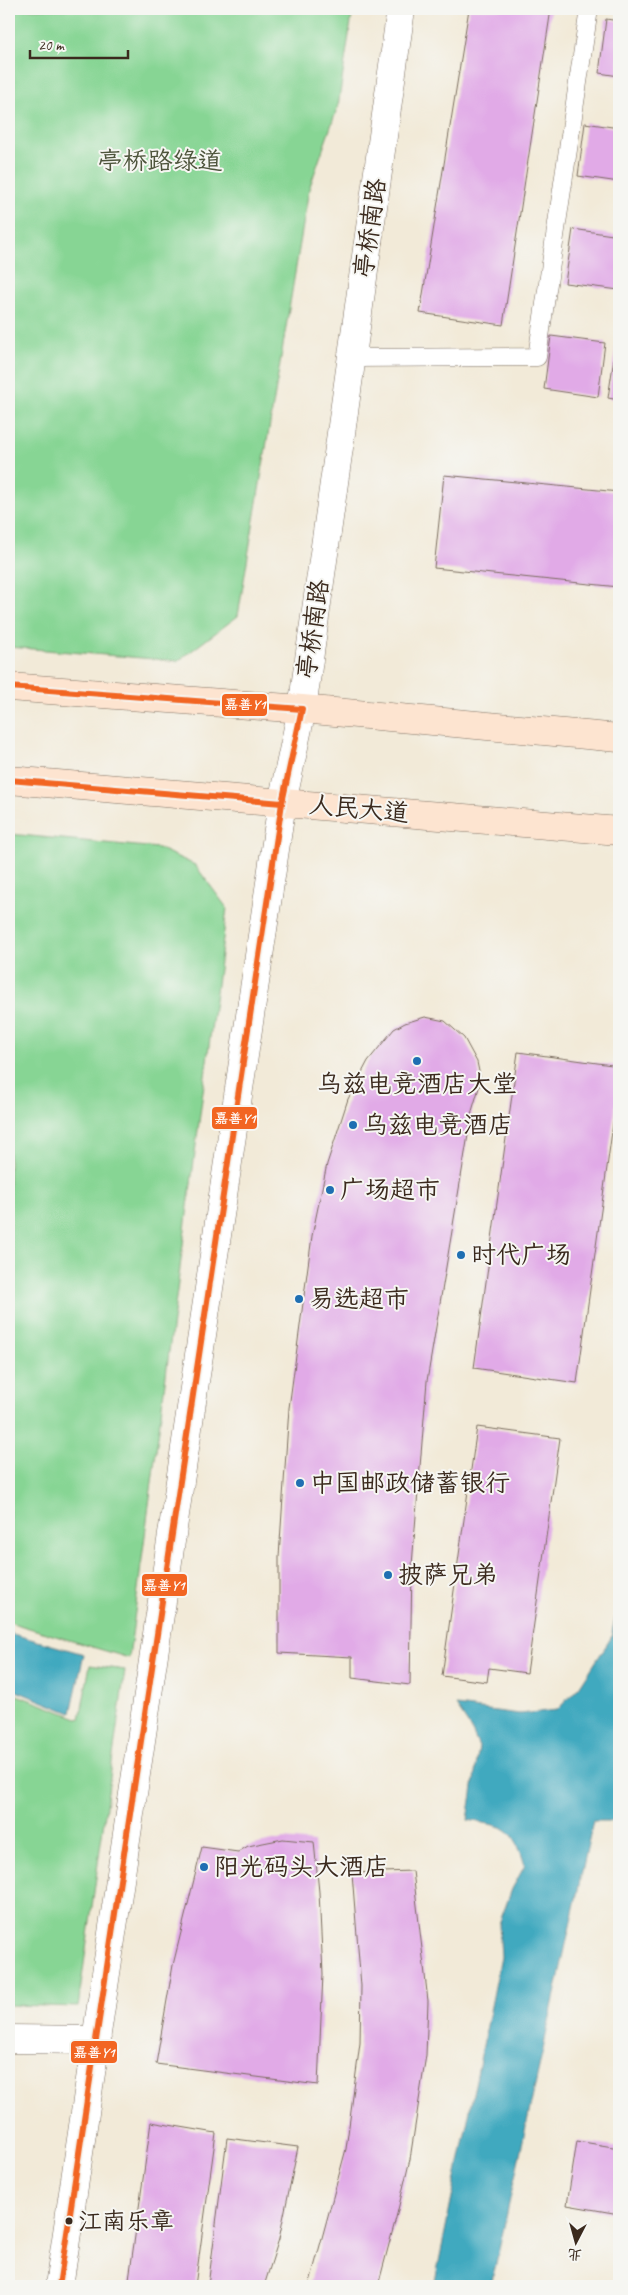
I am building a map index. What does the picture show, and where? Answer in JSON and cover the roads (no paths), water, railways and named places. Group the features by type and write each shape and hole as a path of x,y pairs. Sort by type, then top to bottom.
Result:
{"main road":[{"path":"9,687 302,709 619,738"},
{"name":"人民大道","path":"9,780 619,832"}],"street":[{"name":"亭桥南路","path":"59,2286 282,803 302,709 401,9"},
{"path":"9,2039 97,2040"}],"lane":[{"path":"352,358 537,357 589,9"}],"water":[{"path":"619,1598 619,1810 617,1821 593,1821 491,2286 434,2286 501,1957 499,1924 512,1889 525,1865 516,1842 507,1830 468,1820 479,1747 470,1727 456,1706 520,1714 557,1710 580,1686 611,1638"},
{"path":"9,1633 84,1654 71,1713 9,1688"}],"place":[{"name":"乌兹电竞酒店大堂","path":"417,1061"},
{"name":"乌兹电竞酒店","path":"353,1125"},
{"name":"广场超市","path":"330,1190"},
{"name":"时代广场","path":"461,1255"},
{"name":"易选超市","path":"299,1299"},
{"name":"中国邮政储蓄银行","path":"300,1483"},
{"name":"披萨兄弟","path":"388,1575"},
{"name":"阳光码头大酒店","path":"204,1867"},
{"name":"江南乐章","path":"69,2221"}],"park label":[{"name":"亭桥路绿道","path":"160,161"}]}
